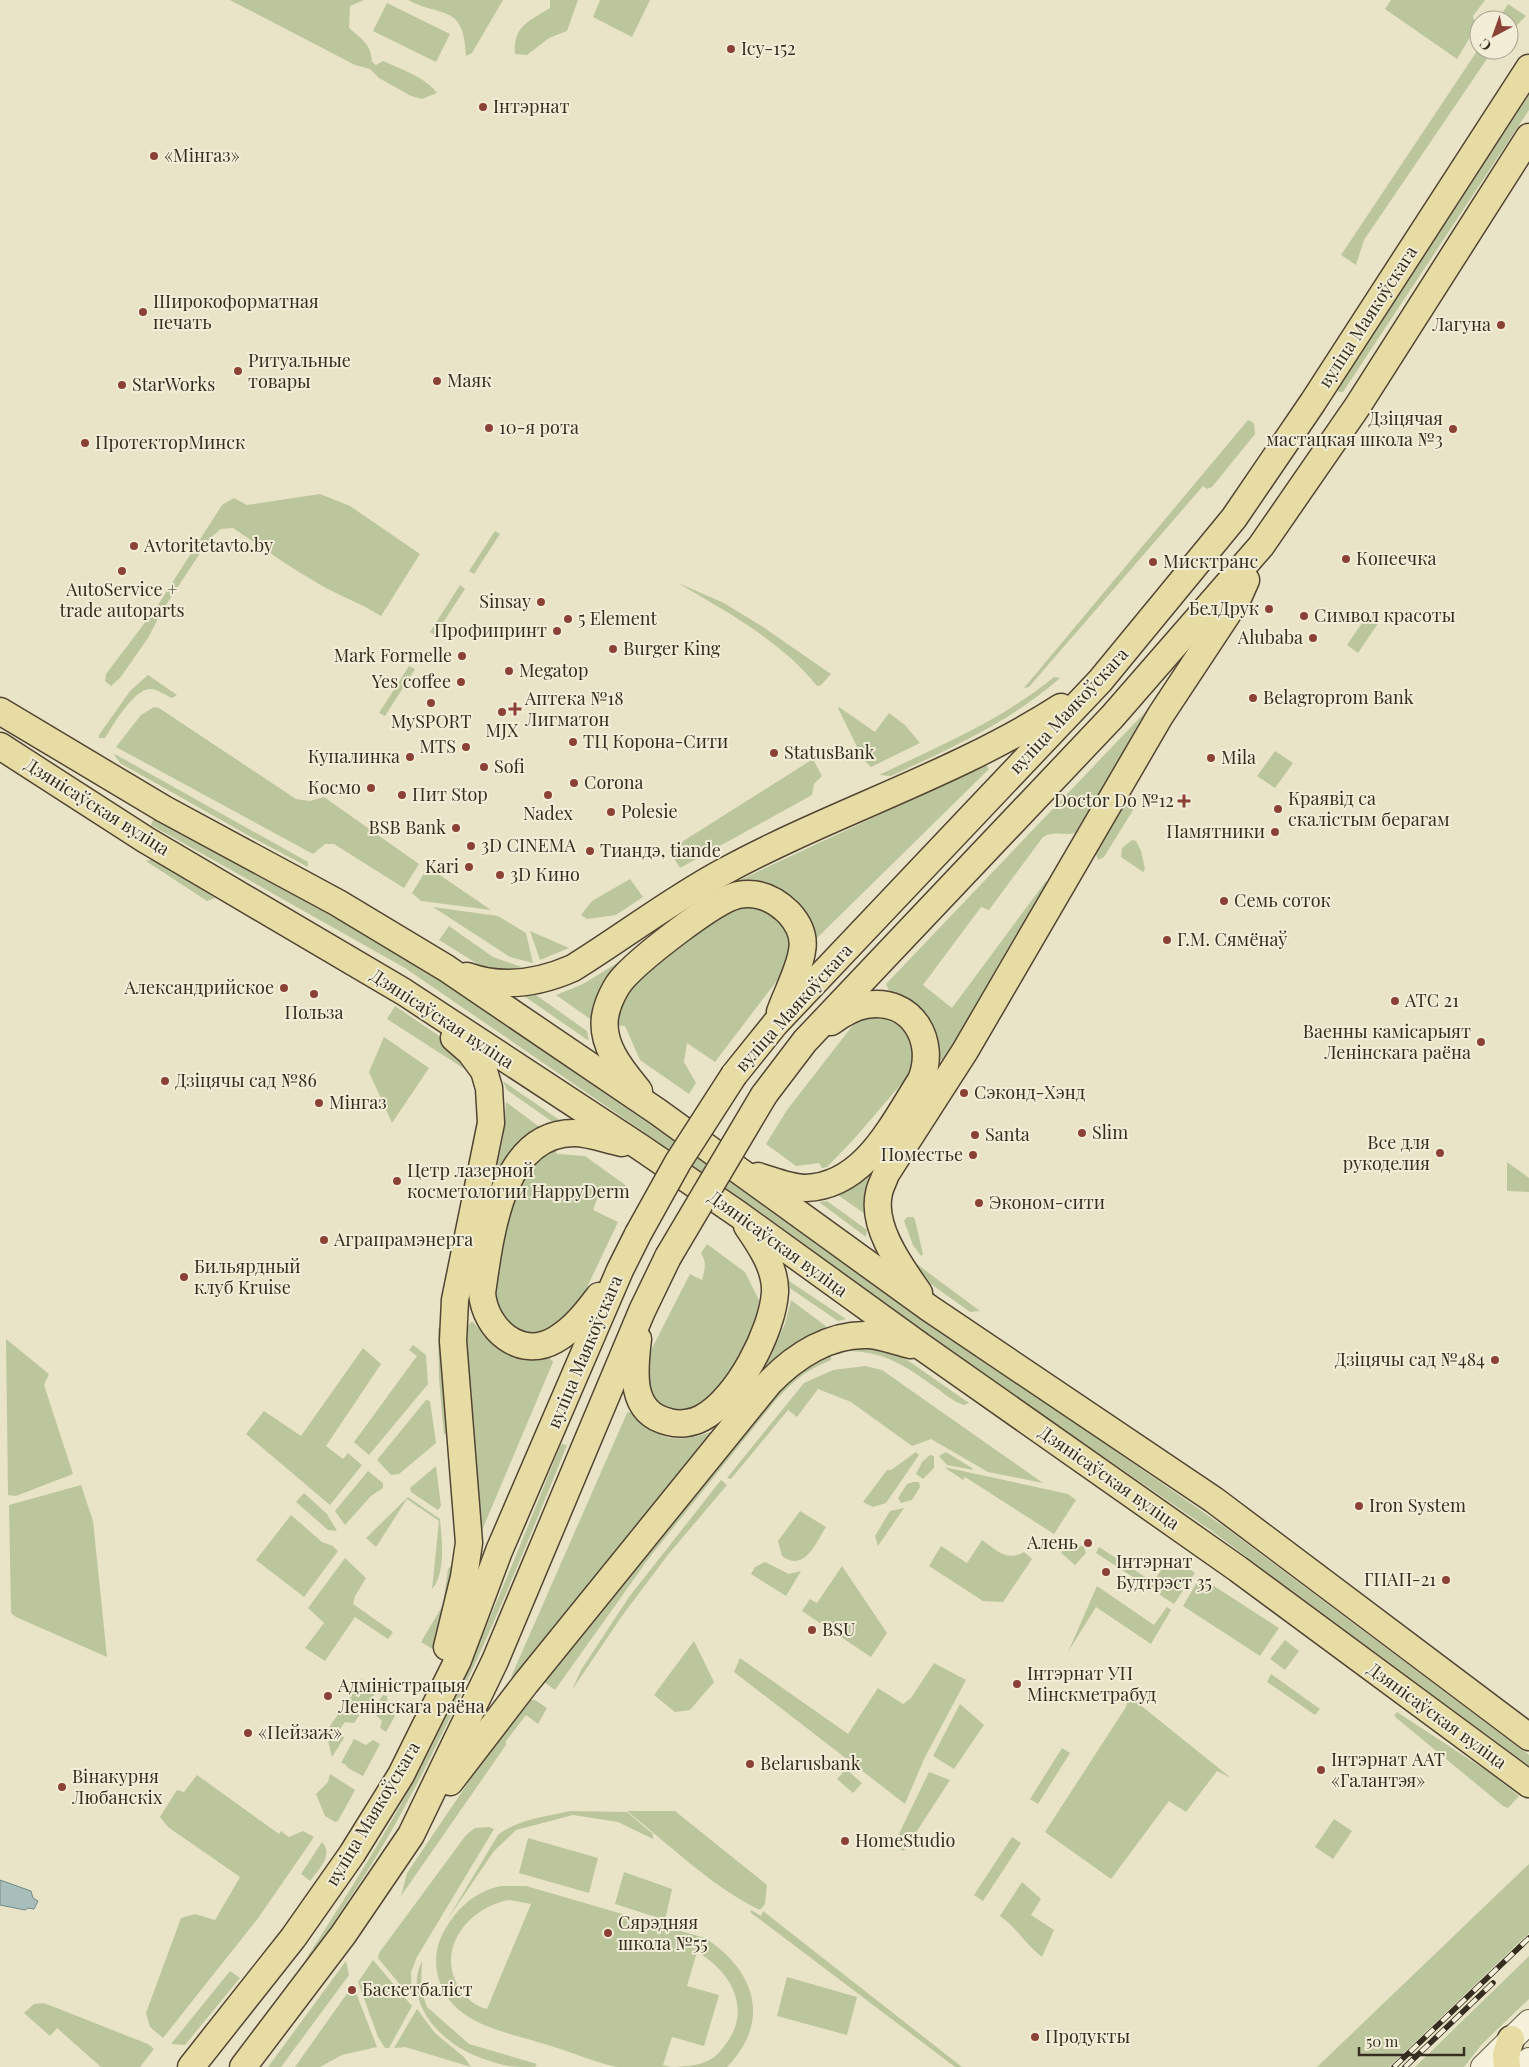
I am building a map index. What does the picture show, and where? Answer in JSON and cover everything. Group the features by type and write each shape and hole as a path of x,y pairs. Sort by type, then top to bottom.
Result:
{"main road":[{"name":"вуліца Маякоўскага","path":"190,2067 292,1938 352,1854 400,1774 458,1660 499,1551 620,1270 678,1162 734,1075 775,1024 1100,682 1222,533 1262,477 1529,68"},
{"name":"вуліца Маякоўскага","path":"242,2067 343,1935 410,1835 495,1661 642,1311 668,1257 764,1095 805,1041 1112,717 1261,546 1357,407 1529,137"},
{"path":"929,1308 897,1261 884,1233 880,1217 878,1194 886,1174 965,1051 1160,716 1238,598 1261,546"},
{"path":"446,968 480,980 498,983 517,983 558,975 615,943 723,872 981,753 1028,729 1100,682"},
{"name":"Дзянісаўская вуліца","path":"0,711 164,809 338,902 446,968 658,1112 929,1308 1214,1500 1529,1737"},
{"name":"Дзянісаўская вуліца","path":"0,746 146,840 404,992 738,1214 922,1347 1238,1568 1529,1784"},
{"path":"658,1112 625,1074 611,1051 606,1038 605,1017 614,992 624,978 645,957 720,901 738,895 754,894 770,897 798,923 803,940 802,952 775,1024"},
{"path":"404,992 470,1052 484,1071 489,1088 491,1123 480,1186 455,1300 453,1341 469,1543 464,1578 451,1634 419,1739"},
{"path":"736,1168 781,1184 806,1188 840,1180 862,1163 878,1146 921,1080 926,1069 926,1048 922,1030 912,1017 898,1008 885,1004 866,1005 847,1011 805,1041"},
{"path":"620,1270 574,1327 553,1341 542,1344 518,1344 500,1334 492,1326 483,1304 482,1293 487,1265 504,1192 510,1174 524,1155 541,1142 554,1136 574,1133 640,1148"},
{"path":"642,1311 634,1370 640,1402 660,1420 684,1424 702,1419 723,1402 744,1375 759,1346 773,1306 775,1291 770,1266 761,1246 738,1214"},
{"path":"410,1835 538,1668 769,1383 786,1365 804,1353 844,1338 869,1335 922,1347"},
{"path":"239,2007 269,2031"},
{"path":"1483,2067 1520,2031"},
{"path":"1507,2067 1506,2055 1520,2031"},
{"path":"1522,2067 1529,2060"}],"green space":[{"path":"230,0 364,0 350,6 349,28 368,46 372,62 376,65 383,61 405,70 426,82 437,93 422,99 411,96 379,78 370,69 355,65"},
{"path":"408,0 503,0 472,53 466,56 461,27 456,20 449,15"},
{"path":"550,0 578,0 567,31 549,38 527,55 515,54 515,45 519,31 529,21 550,8"},
{"path":"600,0 650,0 632,37 593,17"},
{"path":"1391,0 1485,0 1478,10 1469,10 1469,39 1457,59 1385,9"},
{"path":"387,3 450,34 436,62 373,31"},
{"path":"1508,4 1517,10 1504,10"},
{"path":"1519,11 1526,16 1519,23"},
{"path":"1471,60 1486,60 1364,240 1356,265 1341,255"},
{"path":"1529,95 1529,110 1343,392 1339,392 1336,388"},
{"path":"1248,420 1254,423 1255,434 1212,487 1207,489 1203,486 1029,687 1024,688"},
{"path":"320,494 350,506 420,554 381,616 308,577 233,528 221,529 210,538 162,611 148,638 120,678 111,686 105,681 106,674 156,608 222,505 234,498 247,505"},
{"path":"495,531 500,534 474,574 469,571"},
{"path":"678,583 724,603 763,627 831,674 821,685 817,686 803,670 770,641 734,616"},
{"path":"460,585 465,589 435,635 430,632"},
{"path":"1368,614 1379,622 1358,653 1347,645"},
{"path":"409,666 415,669 385,716 379,713"},
{"path":"148,675 177,695 172,698 155,690 144,691 131,701 105,738 99,738 99,735 130,691"},
{"path":"1054,677 1060,678 1021,708 979,733 891,776 879,775 947,743 992,719"},
{"path":"1151,706 1081,831 1071,834 1052,834 1043,837 989,910 981,907 923,985 952,1008 1046,881 1050,885 947,1059 938,1061 930,1026 926,1018 914,1005 890,993 886,984"},
{"path":"154,707 159,708 296,799 310,801 324,797 419,864 404,888 334,844 325,844 313,854 116,747 141,715"},
{"path":"839,707 875,732 889,713 905,725 920,743 871,767 863,759"},
{"path":"1275,751 1293,763 1275,788 1257,776"},
{"path":"113,753 308,862 308,867 120,763"},
{"path":"813,759 822,776 814,784 812,795 680,868 669,850"},
{"path":"986,765 989,769 817,938 810,923 729,885"},
{"path":"1125,794 1130,799 1133,810 1104,857 1098,860 1095,851"},
{"path":"154,818 407,958 760,1200 992,1368 1074,1422 1226,1528 1529,1755 1529,1766 1209,1529 912,1325 756,1209 405,968 151,825"},
{"path":"1132,840 1136,841 1141,851 1145,869 1143,872 1121,857 1122,848"},
{"path":"152,859 215,898 207,901 146,861"},
{"path":"428,867 491,910 421,901 412,893"},
{"path":"630,879 643,897 616,915 587,919 581,915 592,901"},
{"path":"743,905 769,910 790,932 791,962 715,1062 687,1043 684,1062 696,1083 689,1094 640,1060 625,1026 615,1025 624,993 658,963 730,909"},
{"path":"433,907 498,916 526,933 533,963 510,957"},
{"path":"449,926 493,957 530,970 531,975 484,968 439,940"},
{"path":"530,931 569,948 540,960"},
{"path":"627,957 598,993 593,1021 556,995 583,984"},
{"path":"536,995 587,1031 589,1041 524,996"},
{"path":"395,1006 457,1048 477,1077 387,1019"},
{"path":"882,1013 911,1028 916,1067 827,1167 822,1168 819,1163 796,1166 766,1144 787,1110 853,1025 861,1018"},
{"path":"384,1037 429,1068 392,1123 369,1072"},
{"path":"503,1081 561,1121 554,1123 507,1090"},
{"path":"506,1102 541,1128 515,1146 495,1175 503,1138"},
{"path":"553,1147 557,1154 585,1156 628,1187 627,1195 611,1192 597,1199 593,1210 618,1222 572,1319 538,1339 502,1322 491,1290 510,1210 521,1176"},
{"path":"1507,1162 1529,1178 1529,1192 1507,1191"},
{"path":"880,1163 868,1216 838,1195 850,1190"},
{"path":"827,1201 867,1230 866,1237 819,1202"},
{"path":"907,1217 913,1217 915,1220 923,1254 921,1256 913,1245 904,1221"},
{"path":"889,1223 894,1223 914,1262 980,1311 970,1312 917,1274"},
{"path":"707,1244 745,1272 759,1300 767,1301 739,1365 692,1416 657,1408 643,1372 650,1352 690,1274 702,1280 705,1266 701,1253"},
{"path":"780,1275 846,1319 838,1321 781,1282"},
{"path":"791,1300 827,1327 828,1331 799,1342 760,1376 785,1324"},
{"path":"472,1321 490,1340 505,1352 523,1357 550,1358 553,1362 480,1535 466,1328"},
{"path":"438,1328 444,1332 447,1432 444,1435 439,1379"},
{"path":"6,1339 49,1374 44,1385 73,1474 16,1496 8,1495"},
{"path":"413,1345 426,1355 428,1384 369,1455 354,1442 417,1356 409,1350"},
{"path":"848,1347 881,1347 903,1357 969,1403 964,1405 956,1402 896,1362 863,1352 850,1351"},
{"path":"363,1348 381,1364 326,1446 343,1459 348,1453 362,1465 330,1505 246,1434 264,1411 301,1436"},
{"path":"831,1353 831,1360 813,1368 800,1377 775,1401 649,1558 555,1690 544,1682 542,1677 741,1434 800,1368"},
{"path":"865,1366 882,1370 1043,1483 988,1472 931,1439 912,1446 851,1402 818,1389 797,1417 788,1410 731,1479 727,1478 804,1383 833,1370"},
{"path":"426,1400 430,1401 436,1443 399,1474 391,1475 377,1460"},
{"path":"632,1411 649,1429 667,1437 687,1438 711,1432 713,1435 516,1681 511,1677 627,1413"},
{"path":"561,1444 567,1445 488,1636 421,1776 387,1839 306,1964 306,1959 392,1820 438,1733 486,1626"},
{"path":"916,1452 919,1455 886,1503 873,1507 863,1502 887,1470 891,1470"},
{"path":"946,1452 973,1470 947,1465 939,1456"},
{"path":"930,1455 934,1456 934,1468 923,1479 916,1474 922,1462"},
{"path":"436,1466 441,1506 438,1510 411,1492 410,1488"},
{"path":"944,1467 1068,1494 1076,1500 1054,1534 965,1477 963,1480"},
{"path":"368,1471 383,1483 383,1488 371,1496 345,1525 335,1511"},
{"path":"721,1480 727,1485 667,1556 622,1616 572,1690 581,1670 629,1597"},
{"path":"919,1482 920,1487 912,1500 901,1503 898,1498 907,1484"},
{"path":"81,1485 93,1521 107,1657 16,1617 11,1613 9,1505"},
{"path":"304,1493 327,1514 337,1531 328,1530 296,1502"},
{"path":"408,1497 440,1519 441,1565 432,1589 439,1521 407,1499 376,1547 366,1538"},
{"path":"904,1508 878,1546 875,1536 890,1511"},
{"path":"800,1511 826,1527 809,1554 797,1561 782,1556 778,1541"},
{"path":"291,1515 322,1542 333,1546 338,1551 304,1597 256,1560"},
{"path":"982,1540 1002,1554 1012,1556 1024,1552 1032,1559 1003,1602 983,1601 929,1566 941,1546 967,1563"},
{"path":"1067,1545 1084,1546 1086,1553 1075,1565 1061,1553"},
{"path":"1099,1547 1153,1582 1171,1556 1195,1573 1174,1604 1096,1553"},
{"path":"345,1558 366,1578 355,1596 353,1604 393,1632 388,1639 355,1617 325,1661 305,1648 324,1623 308,1608"},
{"path":"456,1561 447,1619 434,1650 421,1642 443,1605 448,1569"},
{"path":"765,1562 789,1574 801,1571 786,1596 751,1574 755,1567"},
{"path":"842,1566 887,1633 871,1657 802,1611 810,1599 817,1603"},
{"path":"1200,1577 1279,1628 1260,1656 1183,1606"},
{"path":"1097,1586 1154,1625 1167,1607 1171,1610 1151,1644 1096,1607 1068,1652"},
{"path":"1285,1640 1299,1651 1285,1670 1270,1659"},
{"path":"694,1641 714,1682 690,1710 675,1712 654,1695"},
{"path":"740,1658 848,1734 878,1688 903,1704 911,1698 934,1663 966,1680 924,1759 905,1804 734,1672"},
{"path":"1271,1674 1320,1709 1315,1715 1267,1682"},
{"path":"362,1679 376,1692 354,1723 345,1722 339,1730 344,1738 332,1757 326,1732"},
{"path":"383,1695 387,1696 388,1708 395,1716 386,1732 380,1728 382,1721 372,1711"},
{"path":"1129,1696 1231,1778 1217,1771 1186,1812 1169,1801 1111,1879 1045,1832 1126,1707"},
{"path":"530,1700 535,1700 547,1708 538,1724 526,1715 506,1741 506,1745 401,1896 407,1873 520,1706"},
{"path":"960,1704 984,1725 954,1769 933,1756"},
{"path":"1397,1712 1490,1773 1519,1796 1508,1808 1503,1806 1394,1716"},
{"path":"354,1739 366,1745 373,1740 380,1744 363,1776 341,1763"},
{"path":"1062,1748 1070,1753 1038,1804 1030,1799"},
{"path":"846,1769 862,1783 853,1793 837,1779"},
{"path":"929,1772 950,1780 904,1851 893,1846"},
{"path":"330,1774 355,1790 338,1821 335,1822 325,1816 316,1794 328,1782"},
{"path":"197,1775 279,1834 281,1831 289,1837 303,1831 314,1837 259,1917 163,2038 150,2027 146,2013 181,1918 195,1914 215,1920 240,1877 168,1827 160,1817 177,1790 184,1792"},
{"path":"570,1811 627,1812 653,1834 653,1839 618,1822 573,1815 516,1830 494,1851 447,1920 498,1835 523,1822"},
{"path":"627,1811 675,1811 767,1885 765,1904 760,1910 726,1890 692,1865"},
{"path":"1334,1819 1352,1831 1333,1859 1315,1847"},
{"path":"489,1827 494,1829 417,1957 411,1972 412,1999 378,1958 379,1953 466,1835 475,1828"},
{"path":"1012,1837 1021,1843 983,1901 974,1895"},
{"path":"528,1838 598,1858 589,1893 519,1873"},
{"path":"322,1842 325,1847 326,1857 310,1881 301,1874"},
{"path":"1529,1864 1529,1933 1389,2067 1317,2067"},
{"path":"624,1872 672,1889 665,1920 615,1904"},
{"path":"1022,1882 1041,1899 1031,1915 1054,1930 1042,1957 1000,1916"},
{"path":"501,1886 526,1886 705,1938 736,1965 746,1981 752,1997 753,2014 750,2032 741,2050 727,2067 675,2067 698,2064 714,2057 723,2048 733,2032 737,2018 734,1992 728,1981 720,1970 697,1952 687,1986 719,1995 704,2046 672,2037 663,2065 671,2067 617,2067 608,2065 497,2030 465,2015 453,2004 443,1990 437,1972 437,1949 447,1926 459,1910 473,1898","holes":["510,1900 531,1904 487,2009 479,2006 463,1993 453,1974 451,1959 454,1945 460,1932 481,1911 495,1904"]},
{"path":"751,1910 761,1916 763,1911 962,2067 955,2067 750,1912"},
{"path":"1529,1956 1529,1999 1482,2044 1464,2067 1415,2067"},
{"path":"373,1960 412,2006 389,2048 385,2048 378,2037 358,1982"},
{"path":"346,1961 349,1975 281,2067 268,2067"},
{"path":"422,1961 421,1989 427,2007 469,2044 537,2064 535,2067 508,2066 487,2060 467,2052 444,2036 425,2014 420,2002 417,1975"},
{"path":"230,1971 240,1978 185,2045 171,2044"},
{"path":"787,1977 857,1997 847,2035 777,2016"},
{"path":"353,1985 377,2047 342,2055 320,2067 295,2067"},
{"path":"44,2003 148,2044 154,2049 140,2067 101,2067 57,2028 50,2036 24,2013 34,2004"},
{"path":"417,2009 435,2033 464,2057 471,2067 405,2047 394,2048"}],"water":[{"path":"0,1880 31,1891 33,1898 38,1901 34,1909 28,1908 25,1910 0,1905"}],"railway":[{"path":"1394,2067 1529,1938"},
{"path":"1405,2067 1493,1983"}],"place":[{"name":"Ісу-152","path":"731,49"},
{"name":"Інтэрнат","path":"483,107"},
{"name":"«Мінгаз»","path":"154,156"},
{"name":"Широкоформатная печать","path":"143,312"},
{"name":"Лагуна","path":"1501,325"},
{"name":"Ритуальные товары","path":"238,371"},
{"name":"Маяк","path":"437,381"},
{"name":"StarWorks","path":"122,385"},
{"name":"10-я рота","path":"489,428"},
{"name":"Дзіцячая мастацкая школа №3","path":"1453,429"},
{"name":"ПротекторМинск","path":"85,443"},
{"name":"Avtoritetavto.by","path":"134,546"},
{"name":"Копеечка","path":"1346,559"},
{"name":"Мисктранс","path":"1153,562"},
{"name":"AutoService + trade autoparts","path":"122,571"},
{"name":"Sinsay","path":"541,602"},
{"name":"БелДрук","path":"1269,609"},
{"name":"Символ красоты","path":"1304,616"},
{"name":"5 Element","path":"568,619"},
{"name":"Профипринт","path":"557,631"},
{"name":"Alubaba","path":"1313,638"},
{"name":"Burger King","path":"613,649"},
{"name":"Mark Formelle","path":"462,656"},
{"name":"Megatop","path":"509,671"},
{"name":"Yes coffee","path":"461,682"},
{"name":"Belagroprom Bank","path":"1253,698"},
{"name":"MySPORT","path":"431,703"},
{"name":"Аптека №18 Лигматон","path":"515,709"},
{"name":"MJX","path":"502,712"},
{"name":"ТЦ Корона-Сити","path":"573,742"},
{"name":"MTS","path":"466,747"},
{"name":"StatusBank","path":"774,753"},
{"name":"Купалинка","path":"410,757"},
{"name":"Mila","path":"1211,758"},
{"name":"Sofi","path":"484,767"},
{"name":"Corona","path":"574,783"},
{"name":"Космо","path":"371,788"},
{"name":"Пит Stop","path":"402,795"},
{"name":"Nadex","path":"548,795"},
{"name":"Doctor Do №12","path":"1184,801"},
{"name":"Краявід са скалістым берагам","path":"1278,809"},
{"name":"Polesie","path":"611,812"},
{"name":"BSB Bank","path":"456,828"},
{"name":"Памятники","path":"1275,832"},
{"name":"3D CINEMA","path":"471,846"},
{"name":"Тиандэ, tiande","path":"590,851"},
{"name":"Kari","path":"469,867"},
{"name":"3D Кино","path":"500,875"},
{"name":"Семь соток","path":"1224,901"},
{"name":"Г.М. Сямёнаў","path":"1167,940"},
{"name":"Александрийское","path":"284,988"},
{"name":"Польза","path":"314,994"},
{"name":"АТС 21","path":"1395,1001"},
{"name":"Ваенны камісарыят Ленінскага раёна","path":"1481,1042"},
{"name":"Дзіцячы сад №86","path":"165,1081"},
{"name":"Сэконд-Хэнд","path":"964,1093"},
{"name":"Мінгаз","path":"319,1103"},
{"name":"Slim","path":"1082,1133"},
{"name":"Santa","path":"975,1135"},
{"name":"Все для рукоделия","path":"1440,1153"},
{"name":"Поместье","path":"973,1155"},
{"name":"Цетр лазерной косметологии HappyDerm","path":"397,1181"},
{"name":"Эконом-сити","path":"979,1203"},
{"name":"Аграпрамэнерга","path":"324,1240"},
{"name":"Бильярдный клуб Kruise","path":"184,1277"},
{"name":"Дзіцячы сад №484","path":"1495,1360"},
{"name":"Iron System","path":"1359,1506"},
{"name":"Алень","path":"1088,1543"},
{"name":"Інтэрнат Будтрэст 35","path":"1106,1572"},
{"name":"ГПАП-21","path":"1446,1580"},
{"name":"BSU","path":"812,1630"},
{"name":"Інтэрнат УП Мінскметрабуд","path":"1017,1684"},
{"name":"Адміністрацыя Ленінскага раёна","path":"328,1696"},
{"name":"«Пейзаж»","path":"248,1733"},
{"name":"Belarusbank","path":"750,1764"},
{"name":"Інтэрнат ААТ «Галантэя»","path":"1321,1770"},
{"name":"Вінакурня Любанскіх","path":"62,1787"},
{"name":"HomeStudio","path":"845,1841"},
{"name":"Сярэдняя школа №55","path":"608,1933"},
{"name":"Баскетбаліст","path":"352,1990"},
{"name":"Продукты","path":"1035,2037"}]}
